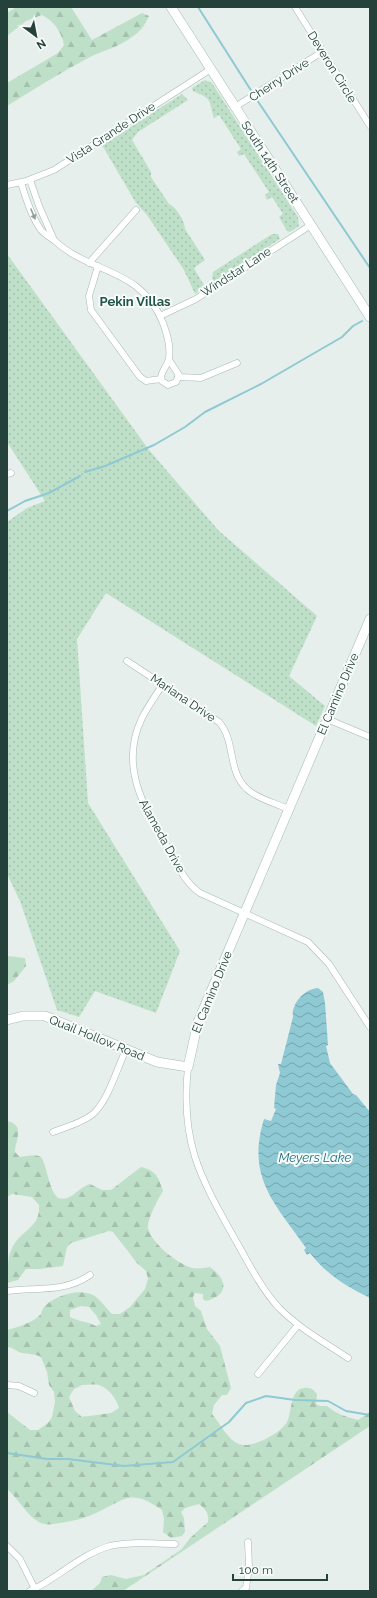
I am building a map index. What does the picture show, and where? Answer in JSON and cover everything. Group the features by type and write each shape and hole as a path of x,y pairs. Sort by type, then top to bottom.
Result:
{"street":[{"name":"South 14th Street","path":"171,7 370,317"},
{"name":"Deveron Circle","path":"295,7 370,126"},
{"name":"Cherry Drive","path":"235,108 322,52"},
{"name":"Vista Grande Drive","path":"7,185 30,180 54,170 211,69"},
{"path":"30,180 39,206 54,240"},
{"path":"21,182 34,219 41,230 69,254 120,275 139,288 160,316 167,337 169,360 177,371 178,377 176,382 168,385 161,379 146,381 140,377 91,310 90,296 98,266"},
{"path":"89,263 136,210"},
{"name":"Windstar Lane","path":"160,316 196,299 311,225"},
{"path":"161,379 161,373 169,360"},
{"path":"178,377 201,378 237,363"},
{"name":"El Camino Drive","path":"348,1358 298,1325 278,1307 262,1286 201,1176 194,1157 187,1125 186,1098 188,1067 198,1022 370,619"},
{"name":"Mariana Drive","path":"127,661 212,716 222,726 227,735 236,774 247,789 288,809"},
{"name":"Alameda Drive","path":"163,684 142,718 136,736 133,748 134,772 140,797 191,886 200,893 297,936 314,947 329,964 370,1027"},
{"path":"327,719 370,737"},
{"name":"Quail Hollow Road","path":"7,1020 24,1016 45,1016 126,1050 162,1063 188,1067"},
{"path":"53,1132 81,1121 96,1111 104,1099 126,1050"},
{"path":"7,1291 68,1286 78,1283 90,1275"},
{"path":"258,1374 298,1325"},
{"path":"7,1385 19,1386 34,1393"},
{"path":"242,1591 246,1588 249,1567 248,1542"},
{"path":"7,1546 20,1559 33,1590 93,1554 110,1546 124,1544 175,1544"}],"green space":[{"path":"16,7 71,7 92,40 142,13 149,16 144,25 135,35 117,46 90,57 7,106 7,83 58,53 64,45 61,35 56,27 50,20 42,15 26,21 7,36 7,13"},
{"path":"205,80 212,83 298,217 299,226 290,232 287,231 279,217 283,214 272,197 267,200 265,195 269,192 244,154 239,156 237,152 241,149 219,115 214,118 209,100 193,91 192,88"},
{"path":"182,94 188,100 138,132 132,140 151,172 151,177 169,204 180,215 185,229 205,260 194,268 205,287 195,294 184,270 147,215 136,203 102,145"},
{"path":"272,234 278,234 280,239 215,281 212,279 213,272"},
{"path":"7,254 149,450 218,530 317,616 289,676 325,706 316,726 106,593 77,639 88,803 180,951 156,1013 95,991 79,1017 57,1010 20,901 7,874 7,522 27,508 45,501 7,442"},
{"path":"7,956 25,958 26,966 14,981 7,985"},
{"path":"7,1121 13,1123 18,1129 15,1152 20,1157 35,1155 42,1158 54,1193 58,1198 67,1198 90,1184 102,1190 111,1190 141,1167 150,1170 158,1178 163,1191 149,1220 148,1228 150,1234 154,1240 173,1258 192,1268 210,1267 216,1272 223,1282 222,1291 214,1298 206,1301 203,1299 203,1294 195,1293 193,1297 195,1306 201,1311 207,1329 220,1346 231,1388 227,1395 222,1395 214,1405 212,1414 231,1439 239,1444 251,1444 266,1439 279,1431 289,1418 292,1402 296,1392 299,1389 306,1388 311,1389 317,1394 316,1404 320,1406 327,1406 346,1416 358,1420 370,1412 370,1426 123,1591 91,1591 100,1583 102,1577 111,1575 126,1579 144,1575 182,1549 190,1538 208,1522 208,1516 199,1504 185,1508 181,1512 184,1518 185,1532 182,1536 171,1538 163,1532 164,1519 162,1510 142,1499 128,1498 96,1513 74,1521 44,1524 34,1519 7,1489 7,1412 30,1430 38,1430 48,1423 52,1417 55,1402 54,1392 49,1385 47,1372 41,1357 18,1352 7,1347 7,1330 34,1320 40,1315 43,1308 48,1303 67,1294 81,1292 96,1297 112,1314 120,1314 130,1307 145,1289 148,1279 146,1271 137,1263 113,1232 109,1231 71,1243 67,1247 63,1266 26,1269 18,1280 7,1283 8,1262 12,1247 35,1222 39,1212 39,1205 32,1197 12,1194 7,1197","holes":["81,1306 89,1307 101,1324 96,1326 70,1317 70,1310","82,1385 102,1386 112,1394 119,1408 111,1413 82,1417 75,1411 69,1397 74,1389"]}],"water":[{"name":"Meyers Lake","path":"318,988 323,992 325,1003 328,1045 326,1046 330,1063 353,1094 356,1095 370,1112 370,1298 330,1274 310,1253 307,1255 304,1250 306,1248 274,1203 261,1174 259,1140 264,1119 271,1121 276,1109 274,1108 276,1085 280,1073 278,1064 281,1064 293,1017 294,1007 296,1002 303,994"}],"waterway":[{"path":"198,7 252,92"},
{"path":"257,100 370,268"},
{"path":"85,472 105,466 154,445 185,427 205,412 261,384 342,337 353,326 362,321"},
{"path":"7,511 25,501 49,493 80,476"},
{"path":"7,1453 47,1459 68,1459 124,1466 173,1462 229,1422 246,1403 266,1396 295,1400 328,1401 346,1411 370,1415"}],"district":[{"name":"Pekin Villas","path":"135,301"}]}
